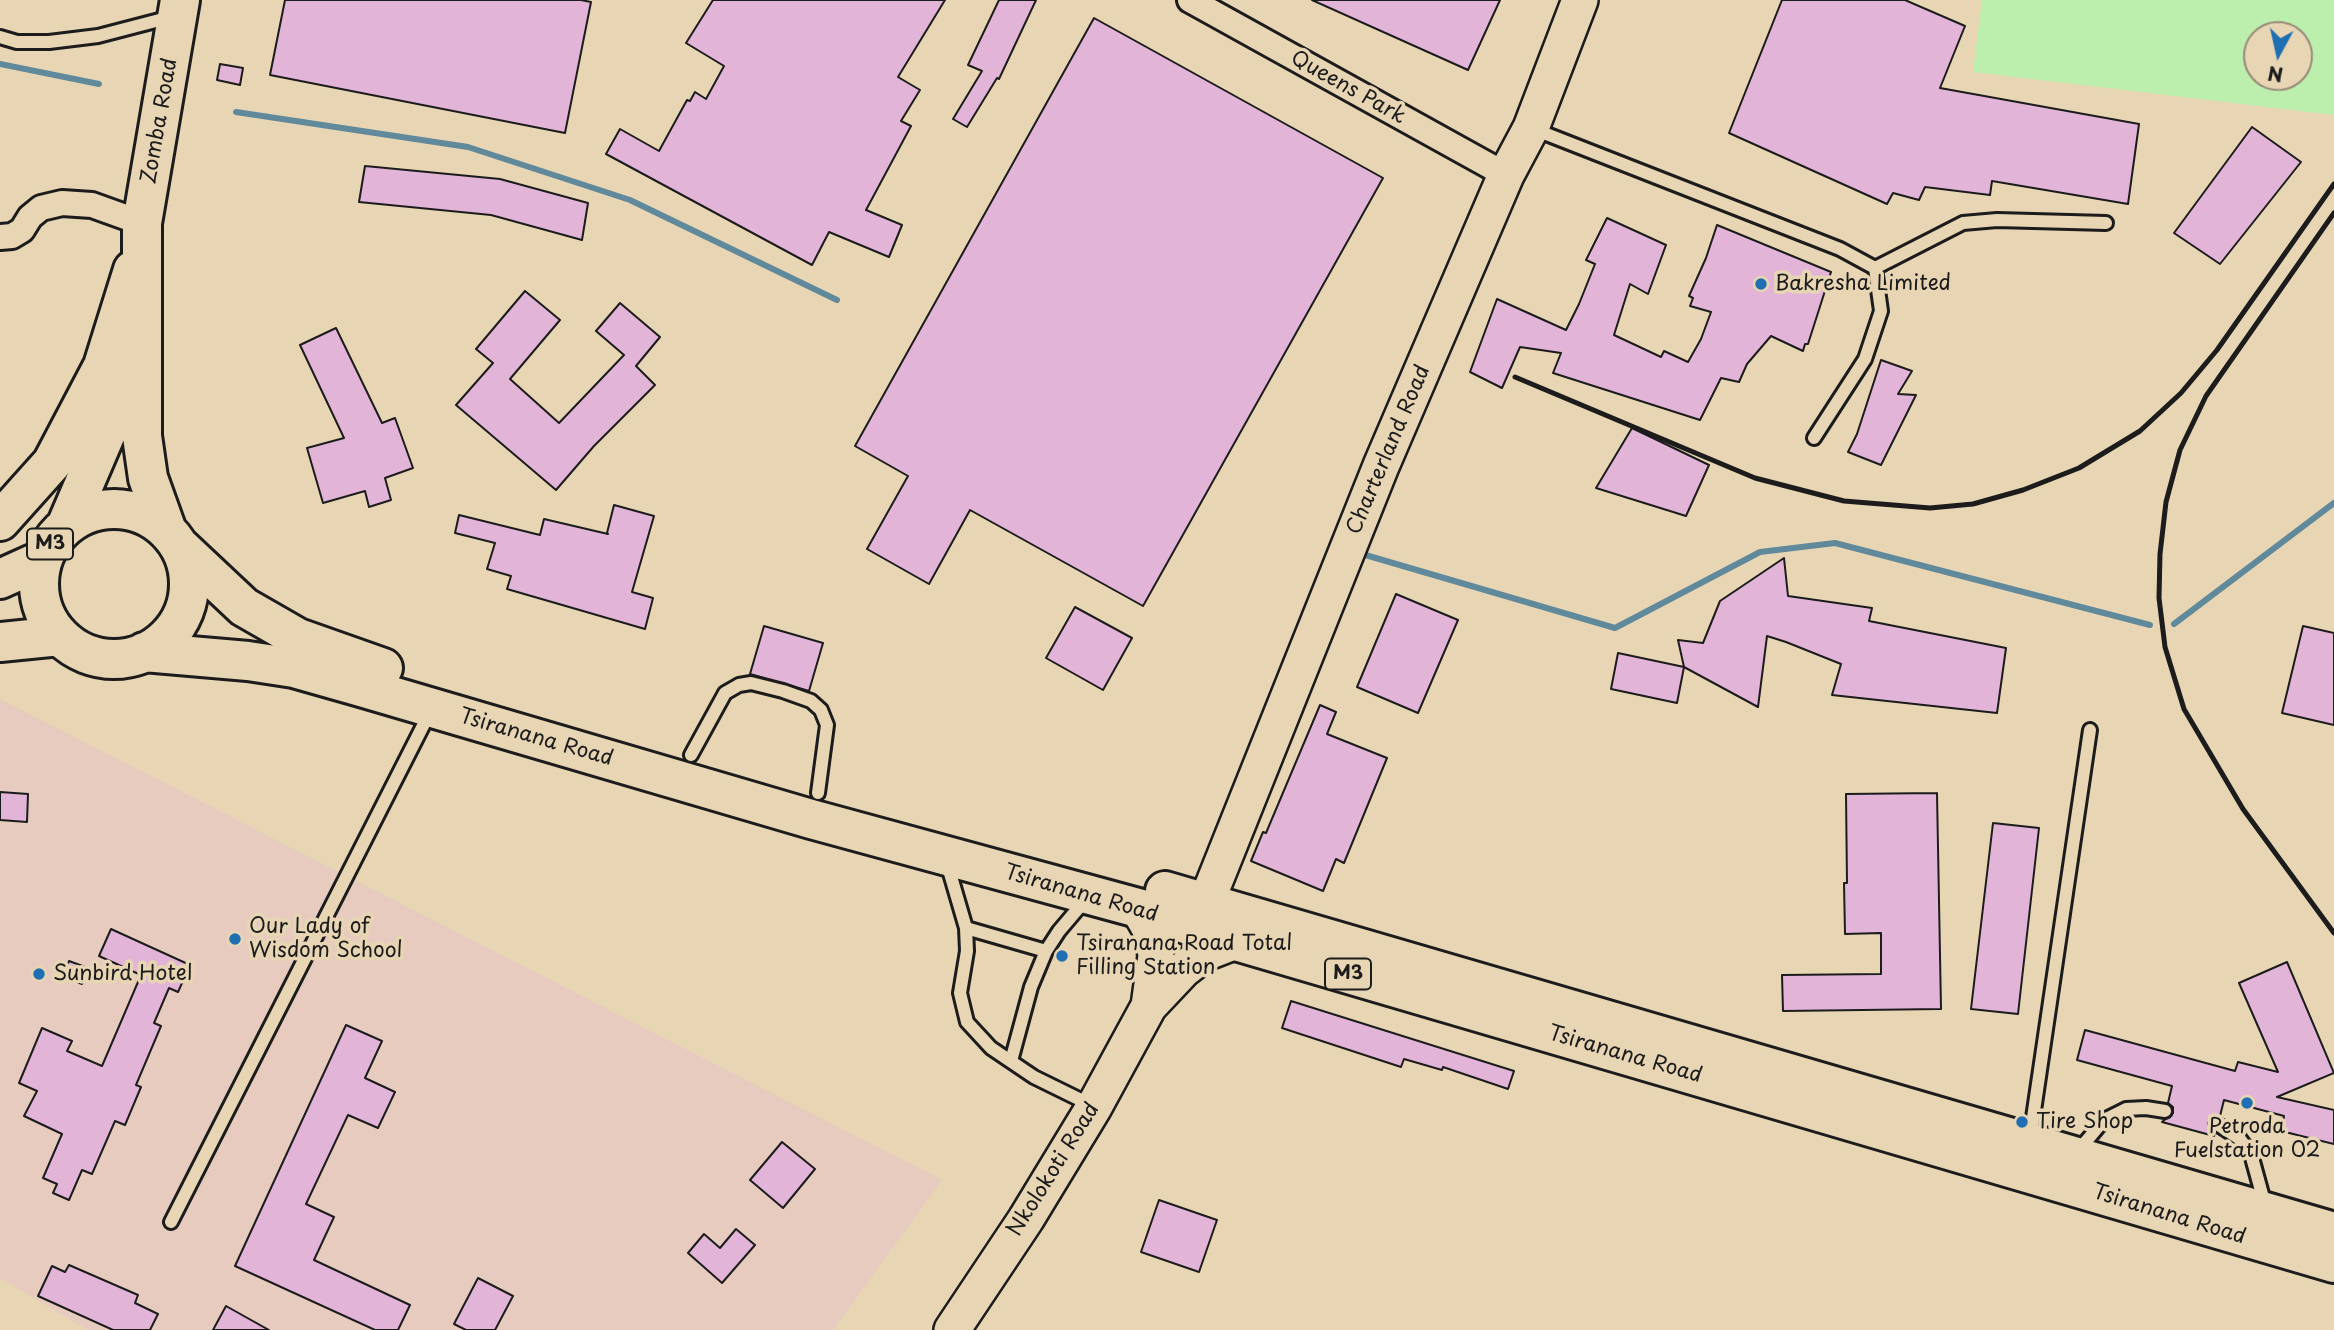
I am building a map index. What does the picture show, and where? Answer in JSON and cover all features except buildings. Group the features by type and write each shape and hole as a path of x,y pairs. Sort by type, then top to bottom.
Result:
{"highway":[{"name":"Zomba Road","path":"142,232 179,8"},
{"name":"M3","path":"142,232 142,436 148,478 187,570 188,597 173,630 160,643 127,657 91,655 74,647 60,636 49,622 41,606 38,587 42,560 54,537 67,524 83,515 118,509 136,512 153,520 173,538"},
{"path":"0,521 52,463 103,366 142,232"},
{"name":"M3","path":"67,524 112,419 144,302"},
{"name":"Tsiranana Road","path":"173,538 244,607 298,638 440,686 1206,903 2334,1232"},
{"name":"M3","path":"0,579 42,560"},
{"path":"0,642 60,636"},
{"name":"Tsiranana Road","path":"144,652 295,668 944,855 1138,908 1236,941 2334,1263"}],"street":[{"name":"Queens Park","path":"1190,0 1506,175"},
{"name":"Charterland Road","path":"1206,903 1381,466 1506,175 1531,128 1580,0"},
{"path":"0,237 12,236 22,230 30,217 41,208 62,203 92,205 142,232"},
{"name":"Nkolokoti Road","path":"1138,908 1153,934 1156,956 1149,1006"},
{"name":"Nkolokoti Road","path":"952,1330 1026,1219 1094,1107 1149,1006 1183,970 1205,953 1236,941"}],"lane":[{"path":"0,37 17,42 49,42 98,36 179,8"},
{"path":"1531,128 1840,249 1875,268"},
{"path":"1875,268 1963,223 1997,220 2106,223"},
{"path":"1814,438 1865,359 1881,311 1875,268"},
{"path":"691,755 725,692 751,683 783,691 811,701 821,710 827,725 818,793"},
{"path":"171,1222 432,708"},
{"path":"2029,1143 2090,730"},
{"path":"944,855 966,928 967,951 960,993 967,1022 991,1048 1034,1077 1094,1107"},
{"path":"1011,1061 1031,987 1046,951 1089,895"},
{"path":"966,928 1046,951"},
{"path":"2073,1157 2104,1120 2126,1109 2165,1111"},
{"path":"2217,1124 2240,1139 2251,1154 2267,1212"}],"shaded area":[{"name":"Our Lady of Wisdom School","path":"0,699 942,1180 833,1330 88,1330 0,1278"}],"green space":[{"path":"1982,0 2334,0 2334,115 1973,72"}],"waterway":[{"path":"0,64 99,84"},
{"path":"236,112 468,147 630,200 837,300"},
{"path":"2174,624 2334,503"},
{"path":"1362,554 1615,628 1760,552 1835,543 2150,625"}],"railway":[{"path":"1515,377 1755,478 1844,501 1930,508 1973,504 2023,490 2079,468 2140,431 2181,393 2217,350 2334,184"},
{"path":"2334,213 2206,396 2180,450 2166,502 2160,554 2159,598 2165,647 2184,709 2243,809 2334,933"}],"place":[{"name":"Bakresha Limited","path":"1761,284"},
{"name":"Our Lady of Wisdom School","path":"235,939"},
{"name":"Tsiranana Road Total Filling Station","path":"1062,956"},
{"name":"Sunbird Hotel","path":"39,974"},
{"name":"Petroda Fuelstation 02","path":"2247,1103"},
{"name":"Tire Shop","path":"2022,1122"}]}
